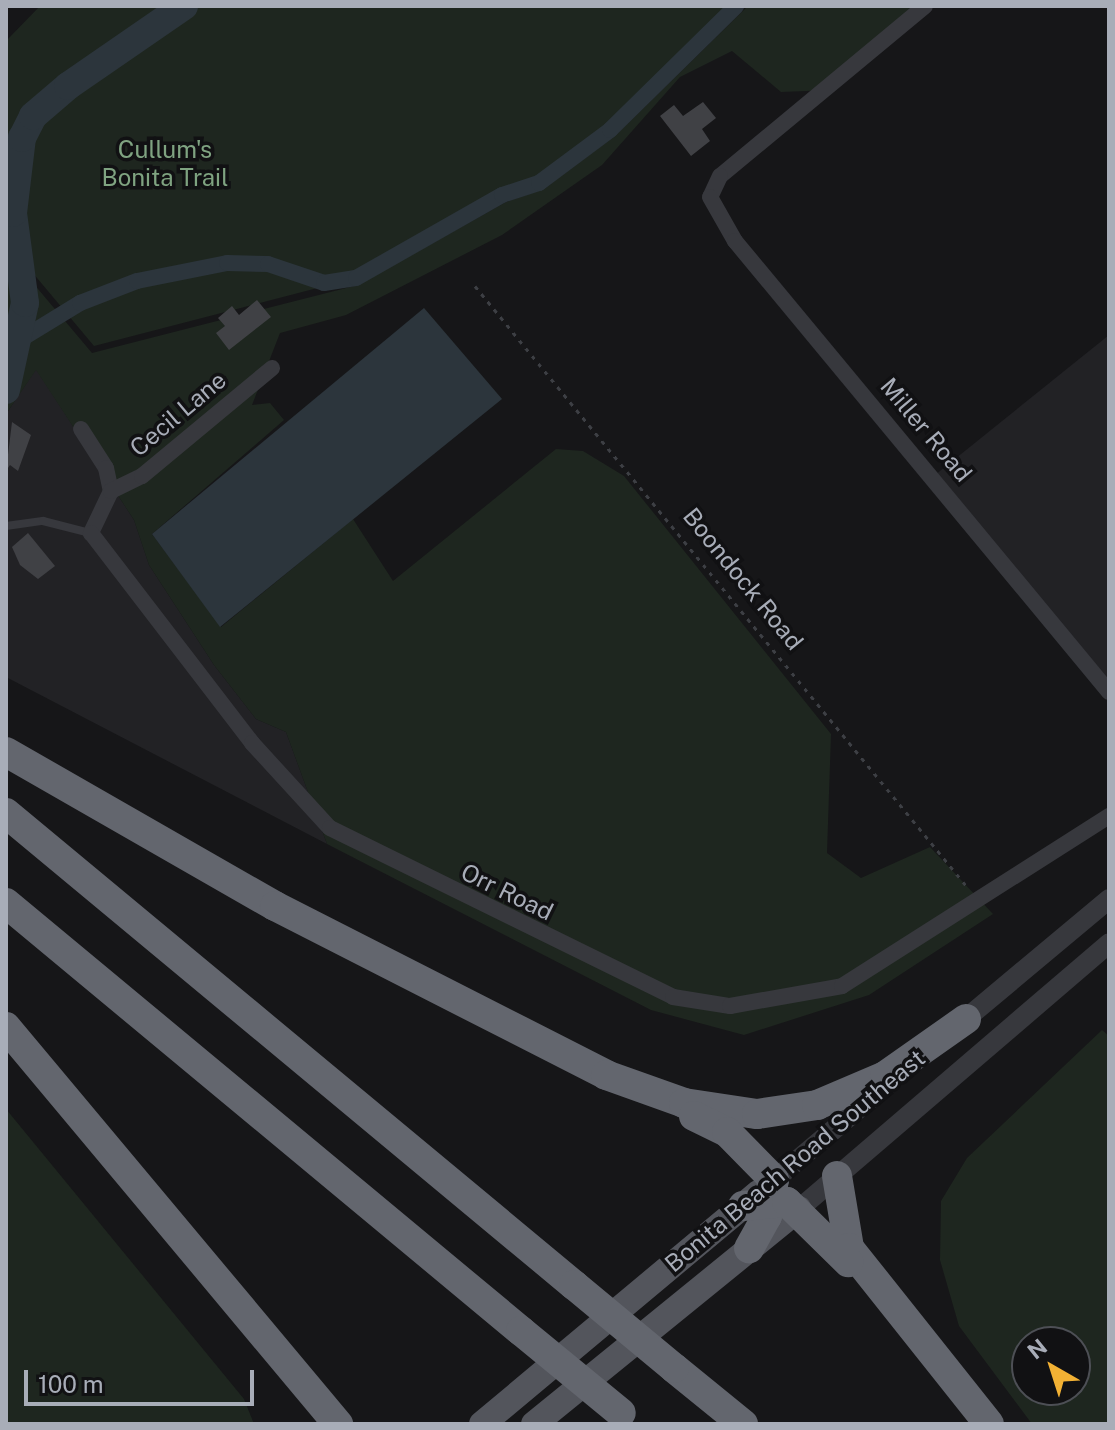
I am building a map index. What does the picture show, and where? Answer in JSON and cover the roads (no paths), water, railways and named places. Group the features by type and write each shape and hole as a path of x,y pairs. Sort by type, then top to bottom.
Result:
{"highway":[{"path":"6,752 181,856 606,1075 727,1132 781,1196 866,1274 989,1424"},
{"path":"6,813 743,1424"},
{"path":"6,903 627,1418"},
{"path":"606,1075 702,1108 777,1113 885,1076 966,1019"},
{"path":"6,1027 338,1424"},
{"path":"837,1176 841,1228 866,1274"},
{"path":"743,1206 781,1196"},
{"path":"749,1248 781,1196"}],"main road":[{"name":"Bonita Beach Road Southeast","path":"482,1424 743,1206"},
{"name":"Bonita Beach Road Southeast","path":"534,1424 749,1248"}],"street":[{"name":"Miller Road","path":"925,6 720,176 710,197 735,241 1109,692"},
{"name":"Cecil Lane","path":"111,491 142,476 272,368"},
{"path":"81,429 106,468 111,491 91,533"},
{"name":"Orr Road","path":"91,533 205,685 330,828 673,997 722,1006 825,992 1109,816"},
{"name":"Bonita Beach Road Southeast","path":"781,1196 966,1019 1109,899"},
{"name":"Bonita Beach Road Southeast","path":"781,1196 837,1176 1109,943"}],"lane":[{"path":"6,526 43,521 81,525 91,533"}],"waterway":[{"path":"6,390 25,303 13,213 22,138 33,116 68,86 184,6"},
{"path":"18,341 80,303 137,281 227,263 268,264 324,283 356,278 502,195 539,183 610,130 736,6"}],"park label":[{"name":"Cullum's Bonita Trail","path":"165,164"}]}
